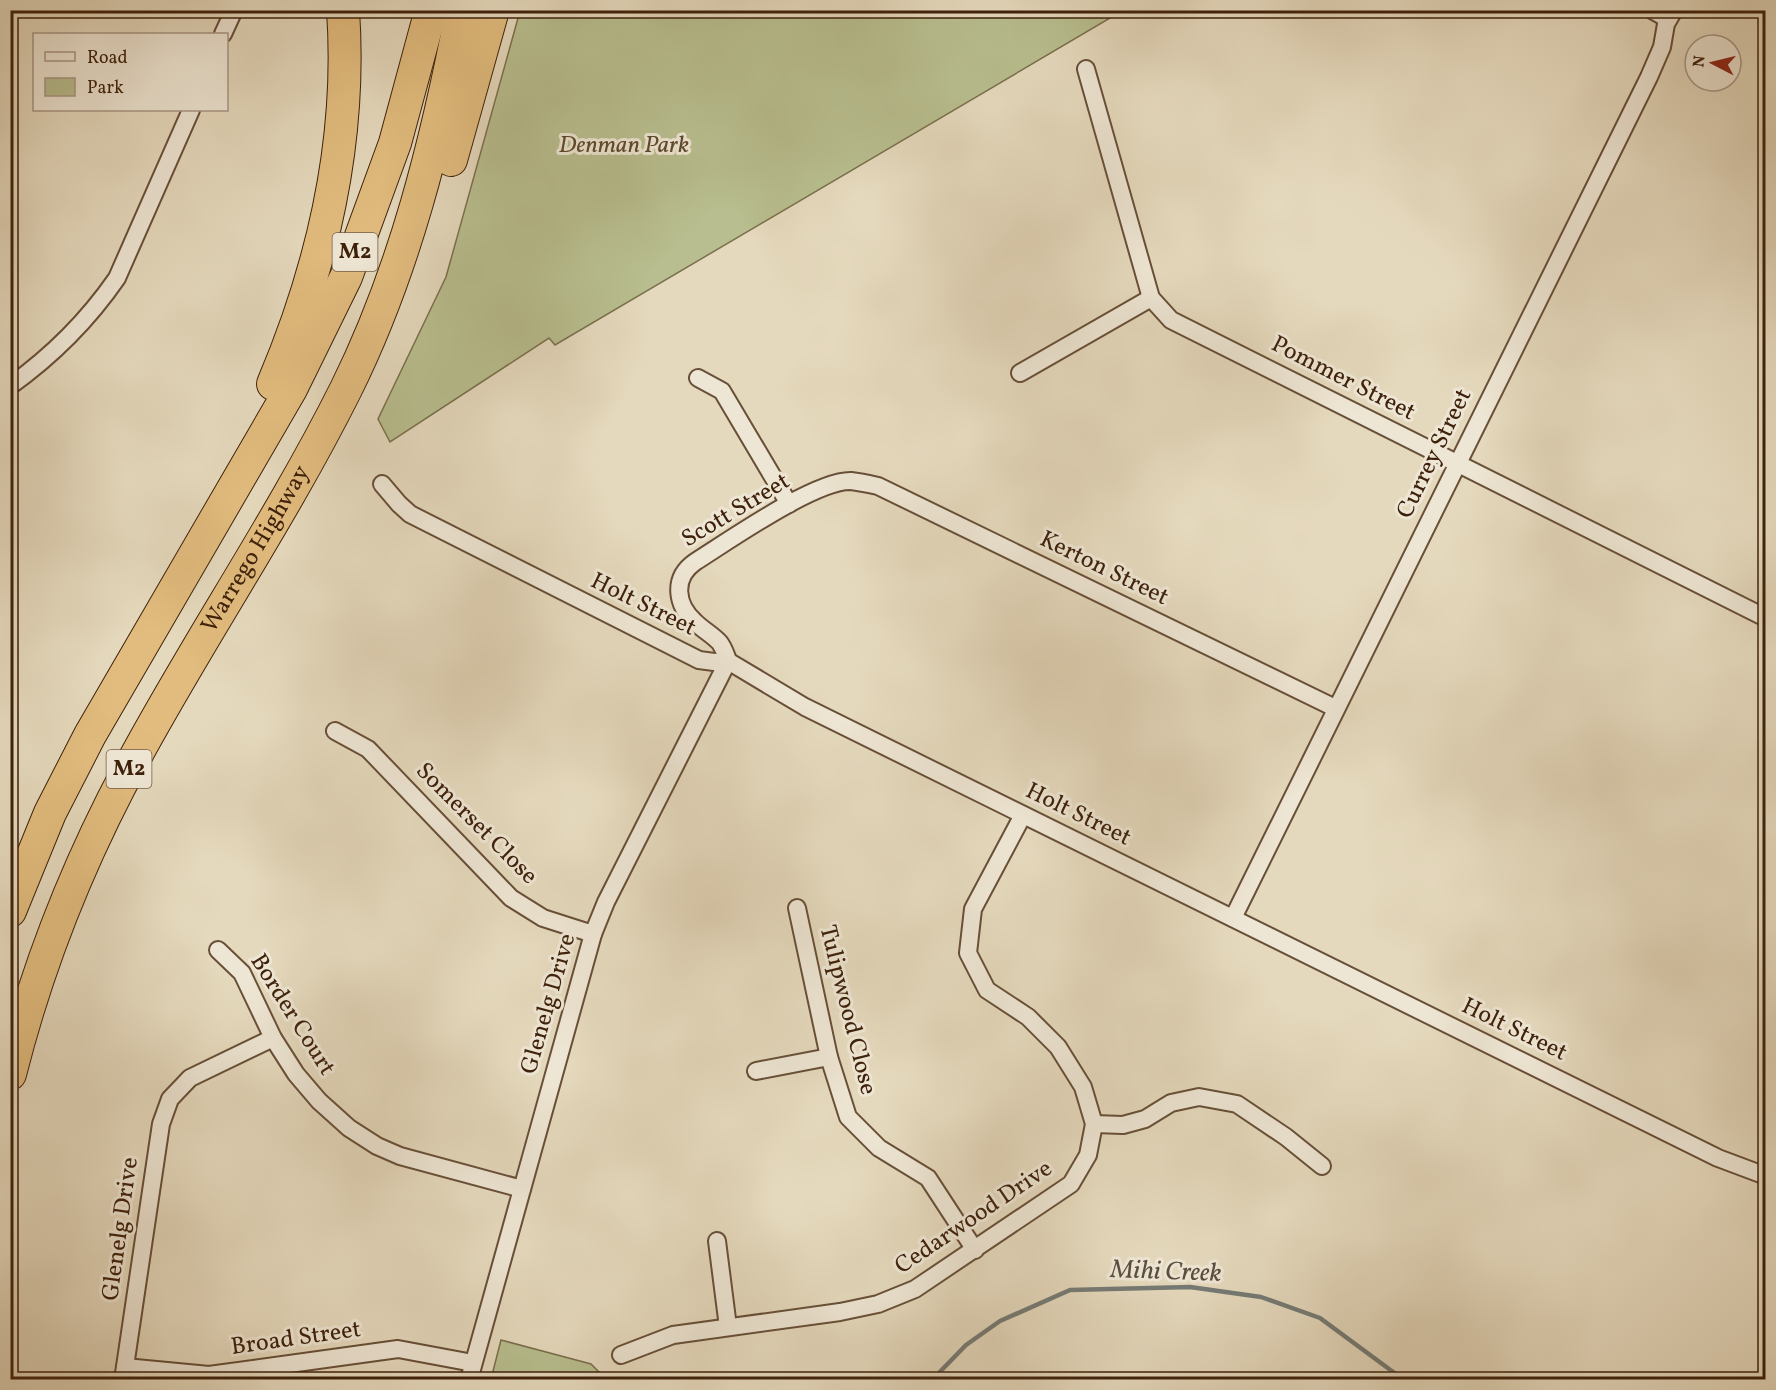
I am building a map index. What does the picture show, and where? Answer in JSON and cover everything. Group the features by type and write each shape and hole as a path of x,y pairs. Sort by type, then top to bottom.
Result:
{"highway":[{"path":"240,478 248,437 287,349 306,298 333,194 343,92 345,42 343,10"},
{"name":"Warrego Highway","path":"10,910 50,813 90,735 291,389 346,278 395,143 431,10"},
{"name":"Warrego Highway","path":"10,1074 35,988 59,922 103,819 167,700 259,547 319,440 347,386 368,338 415,211 434,147 462,10"},
{"path":"319,440 350,411 428,233 493,10"}],"street":[{"path":"223,33 234,10"},
{"path":"1652,10 1671,15"},
{"name":"Currey Street","path":"1233,918 1653,69 1671,15"},
{"name":"Pommer Street","path":"1086,69 1151,298 1171,320 1766,618"},
{"path":"10,386 64,342 94,309 117,278 191,111"},
{"path":"1020,373 1151,298"},
{"path":"698,378 722,391 789,504"},
{"name":"Scott Street","path":"728,661 720,643 694,621 684,609 679,598 680,582 691,565 789,504 823,488 849,481"},
{"name":"Kerton Street","path":"849,481 878,486 1335,708"},
{"name":"Holt Street","path":"382,484 406,512 699,660 728,661 794,701 1023,815 1719,1158 1764,1172"},
{"name":"Glenelg Drive","path":"471,1371 593,934 606,902 728,661"},
{"name":"Somerset Close","path":"335,732 368,750 511,898 543,918 593,934"},
{"name":"Cedarwood Drive","path":"621,1355 673,1335 840,1312 878,1304 915,1288 1071,1184 1088,1155 1094,1124 1083,1087 1058,1047 1028,1017 987,990 968,953 973,909 1023,815"},
{"name":"Tulipwood Close","path":"797,908 829,1057 848,1117 879,1148 928,1178 975,1250"},
{"name":"Border Court","path":"218,950 242,973 273,1038 296,1074 319,1101 349,1128 377,1146 400,1155 522,1189"},
{"name":"Glenelg Drive","path":"124,1373 161,1124 170,1099 190,1077 273,1038"},
{"path":"756,1071 829,1057"},
{"path":"1094,1124 1123,1125 1145,1119 1170,1103 1199,1097 1228,1102 1237,1104 1286,1137 1322,1166"},
{"path":"717,1241 728,1327"},
{"name":"Broad Street","path":"124,1373 208,1375 398,1349 471,1371"}],"green space":[{"name":"Denman Park","path":"520,10 1122,11 555,345 549,338 390,442 378,419 446,277"},
{"path":"501,1340 591,1364 606,1379 491,1379"}],"waterway":[{"name":"Mihi Creek","path":"932,1380 966,1345 1000,1321 1070,1290 1190,1287 1261,1297 1320,1318 1404,1380"},
{"name":"Mihi Creek","path":"1529,1380 1547,1375 1563,1380"}]}
